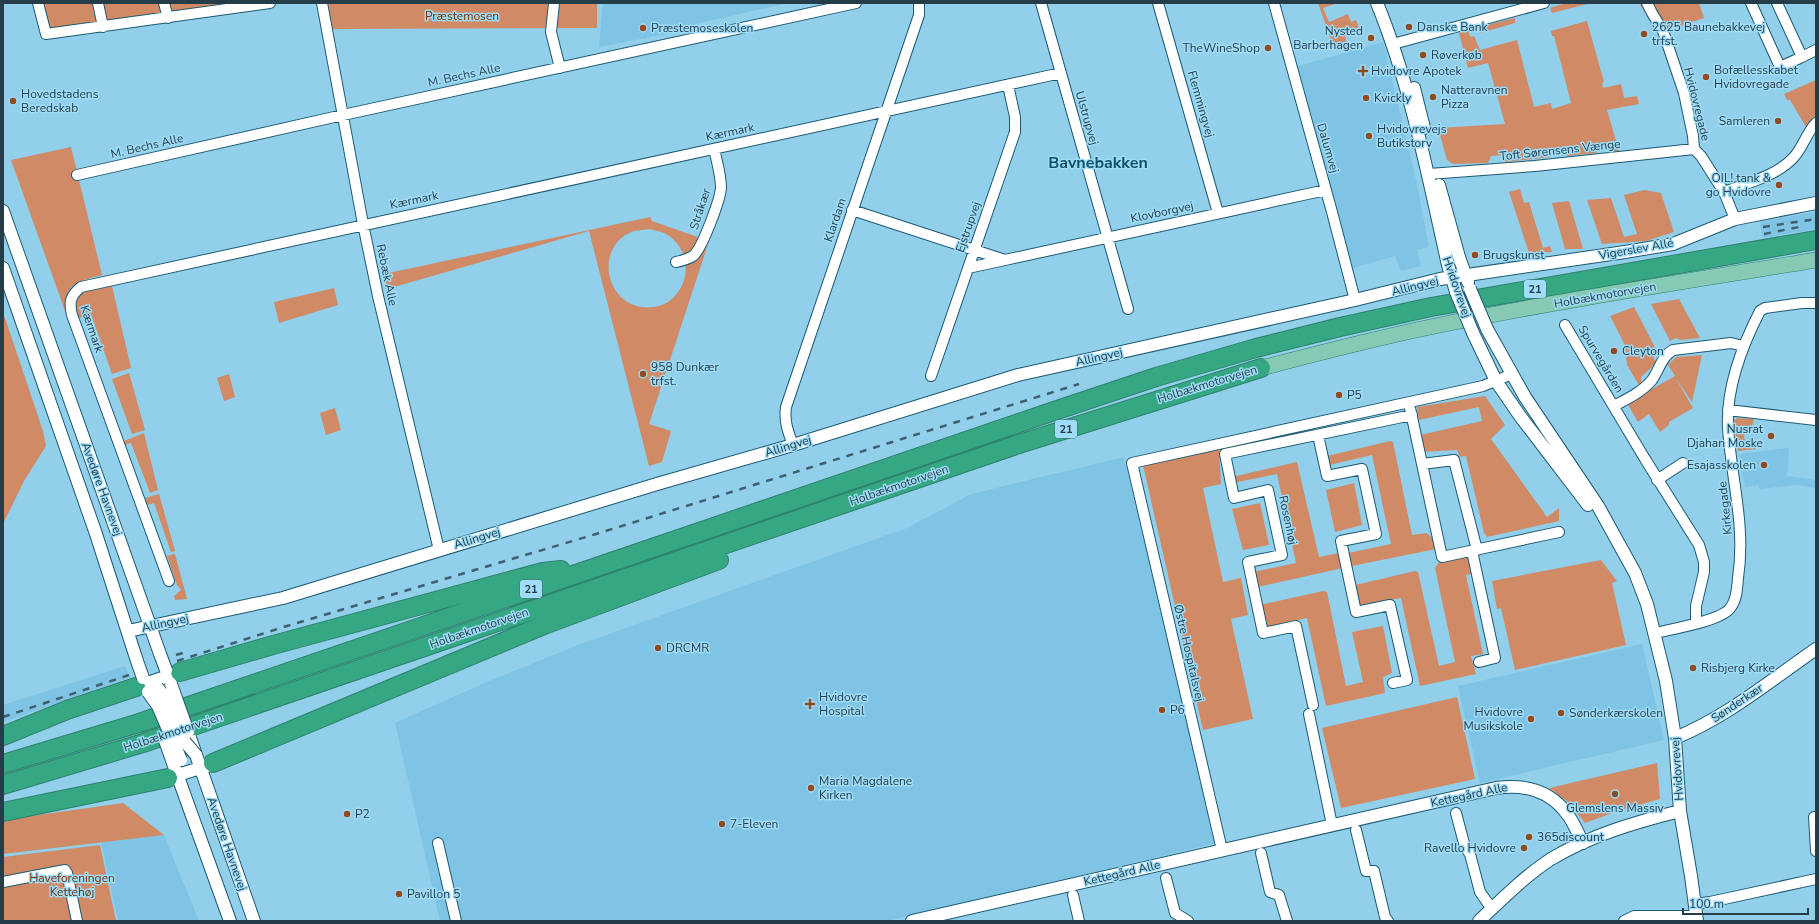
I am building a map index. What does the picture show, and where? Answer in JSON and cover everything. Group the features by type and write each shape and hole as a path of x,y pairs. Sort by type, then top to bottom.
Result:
{"highway":[{"name":"Holbækmotorvejen","path":"3,764 139,723 1156,377 1256,348 1430,307 1816,240"},
{"name":"Holbækmotorvejen","path":"3,786 144,743 955,466 1190,389 1261,368"},
{"path":"207,765 544,625 911,489 955,466"},
{"path":"171,675 273,645 543,572 604,564"},
{"path":"3,736 67,710 146,685"},
{"path":"3,812 175,769"}],"main road":[{"name":"Holbækmotorvejen","path":"1261,368 1346,346 1435,326 1668,284 1816,260"}],"street":[{"path":"38,3 46,34 168,18 228,6 270,3"},
{"path":"98,3 104,27"},
{"path":"164,3 168,18"},
{"name":"Rebæk Alle","path":"322,3 363,224 379,301 439,550"},
{"path":"554,3 551,32 560,68"},
{"name":"M. Bechs Alle","path":"77,175 343,115 856,3"},
{"name":"Klardam","path":"793,445 786,427 786,407 919,15 919,3"},
{"name":"Ulstrupvej","path":"1041,3 1128,309"},
{"name":"Flemmingvej","path":"1158,3 1218,213"},
{"name":"Dalumvej","path":"1274,3 1355,300"},
{"name":"Hvidovrevej","path":"1377,3 1396,43"},
{"name":"Hvidovrevej","path":"1386,3 1432,174 1470,289 1487,329 1540,421 1598,506 1612,536 1635,574 1647,604 1655,633 1666,681 1676,738 1680,811 1697,919 1634,916 1624,921"},
{"path":"1396,43 1544,3"},
{"path":"1751,3 1780,67 1816,50"},
{"path":"1777,3 1802,57"},
{"name":"Hvidovregade","path":"1650,9 1663,31 1684,93 1693,136 1694,149 1701,156 1724,192 1735,219"},
{"name":"Kærmark","path":"169,581 72,315 69,304 72,294 81,287 363,224 1061,73"},
{"name":"Ejstrupvej","path":"931,376 1015,132 1015,117 1008,85"},
{"path":"1724,192 1774,172 1785,165 1795,156 1816,123"},
{"name":"Stråkær","path":"676,262 692,257 698,250 717,203 721,191 721,181 714,149"},
{"name":"Toft Sørensens Vænge","path":"1432,174 1535,166 1694,149"},
{"name":"Hvidovrevej","path":"1432,174 1446,259 1456,292 1496,381 1525,423 1612,536"},
{"name":"Klovborgvej","path":"968,268 1326,190"},
{"name":"Vigerslev Allé","path":"1452,277 1673,244 1735,219 1816,203"},
{"path":"852,210 1005,260"},
{"name":"Avedøre Havnevej","path":"3,211 160,654 171,675 196,755 207,765 254,921"},
{"name":"Avedøre Havnevej","path":"3,268 137,661 230,921"},
{"name":"Allingvej","path":"128,631 283,598 793,445 1018,375 1452,277"},
{"name":"Kirkegade","path":"1655,633 1722,616 1731,608 1736,595 1741,558 1741,535 1728,427 1728,410 1731,391 1743,346 1760,311 1765,308 1802,303 1816,303"},
{"name":"Spurvegården","path":"1565,325 1657,480 1699,546 1704,562 1704,572 1696,606 1696,623"},
{"name":"Spurvegården","path":"1614,406 1640,391 1651,381 1667,353 1673,350 1731,343 1743,346"},
{"path":"1512,374 1496,381 1409,402 1442,557 1558,532"},
{"name":"Østre Hospitalsvej","path":"1222,850 1132,463 1409,402"},
{"path":"1728,410 1816,420"},
{"name":"Rosenhøj","path":"1332,825 1296,626 1263,633 1248,562 1282,555 1268,490 1234,498 1224,454 1412,415"},
{"path":"1318,435 1327,476 1362,469 1376,534 1341,541 1356,612 1390,605 1406,680 1393,683"},
{"path":"1422,464 1454,460 1495,658 1479,662"},
{"path":"1657,480 1683,463"},
{"name":"Sønderkær","path":"1676,738 1693,731 1719,716 1816,649"},
{"path":"146,685 171,675"},
{"path":"146,685 164,696 180,736 196,755"},
{"path":"175,769 184,763 207,765"},
{"name":"Kettegård Alle","path":"912,921 1496,788 1513,786 1532,788 1558,804 1568,815 1583,843"},
{"path":"1479,921 1531,874 1552,859 1583,843 1624,827 1680,811"},
{"path":"1456,813 1465,847 1470,854 1480,892 1492,909"},
{"path":"1814,816 1816,851"},
{"path":"1356,830 1366,871 1374,871 1385,917 1388,921"},
{"path":"438,843 456,921"},
{"path":"1261,854 1270,892 1279,895 1287,921"},
{"path":"3,882 64,870 67,873 77,921"},
{"path":"1166,878 1175,912 1188,921"},
{"path":"1695,904 1816,879"},
{"path":"1073,895 1079,921"}],"shaded area":[{"name":"Præstemoseskolen","path":"603,3 788,3 696,24 677,32 599,47"},
{"path":"1383,42 1417,184 1429,247 1417,250 1421,266 1401,271 1395,256 1353,268 1298,66"},
{"path":"1816,212 1816,229 1763,238 1760,222"},
{"name":"Esajasskolen","path":"1789,448 1787,476 1816,480 1816,493 1815,488 1796,485 1760,489 1758,485 1745,487 1739,454"},
{"name":"Hvidovre Hospital","path":"1124,457 1216,843 887,921 440,921 395,723 480,685 578,645 907,528 971,494"},
{"name":"Sønderkærskolen","path":"1642,644 1664,740 1480,783 1458,686"},
{"path":"125,666 130,677 128,678 3,722 3,705"},
{"path":"164,835 199,921 118,921 101,842"}],"green space":[{"path":"42,3 255,3 49,29"},
{"name":"Præstemosen","path":"327,3 597,3 597,28 331,29"},
{"path":"1318,3 1338,3 1323,8 1329,22 1348,14 1351,22 1356,20 1360,32 1345,36 1348,49 1344,50 1343,46 1334,49"},
{"path":"1566,3 1591,3 1552,13 1550,8"},
{"path":"1639,3 1699,3 1704,18 1658,33"},
{"path":"1515,18 1515,23 1480,33 1479,27"},
{"path":"1587,21 1604,82 1602,83 1603,88 1621,84 1624,98 1637,96 1639,104 1607,110 1619,151 1611,152 1611,144 1599,145 1596,153 1567,156 1566,148 1553,149 1550,157 1505,162 1504,155 1491,156 1488,163 1453,164 1447,160 1438,128 1505,124 1488,63 1468,68 1459,33 1468,30 1470,37 1474,36 1480,50 1517,40 1534,107 1551,103 1552,109 1571,103 1554,36 1552,36 1551,31"},
{"path":"1816,80 1816,115 1806,127 1790,100 1787,100 1784,94"},
{"path":"71,147 102,275 86,279 74,285 67,294 65,311 11,160"},
{"path":"1520,189 1524,203 1529,202 1543,248 1550,246 1552,252 1529,253 1509,192"},
{"path":"1644,190 1661,193 1674,232 1646,241 1602,244 1587,200 1611,198 1624,237 1637,234 1624,195"},
{"path":"1569,201 1583,249 1565,249 1552,203"},
{"path":"650,217 652,221 709,241 649,424 671,431 662,462 649,466 589,231 387,289 384,274","holes":["650,229 664,233 678,244 685,260 685,277 678,292 667,302 660,306 653,307 637,306 624,300 615,290 610,277 609,263 612,250 621,239 634,231"]},
{"path":"112,286 131,368 112,374 91,314 79,318 75,305 76,299 83,292 95,288"},
{"path":"334,288 338,305 279,323 274,302"},
{"path":"1679,299 1700,338 1680,340 1676,338 1670,341 1651,304"},
{"path":"1634,307 1658,353 1653,358 1657,362 1641,377 1640,387 1627,365 1625,345 1610,316"},
{"path":"3,312 43,431 46,446 24,481 3,524"},
{"path":"1702,355 1692,402 1675,377 1693,408 1669,422 1669,425 1660,432 1649,414 1638,422 1627,403 1675,376 1668,365 1676,357"},
{"path":"129,373 145,430 132,434 112,379"},
{"path":"229,374 235,397 224,401 217,378"},
{"path":"1485,396 1505,425 1491,439 1547,517 1559,508 1559,521 1487,537 1484,533 1466,456 1460,457 1457,450 1420,452 1416,436 1482,421 1479,407 1419,420 1417,407"},
{"path":"335,408 341,430 326,435 320,413"},
{"path":"1737,418 1754,419 1752,427 1745,430 1744,438 1748,444 1754,445 1756,449 1738,451 1734,420"},
{"path":"144,433 158,490 150,493 131,443 125,445 124,441"},
{"path":"1390,441 1393,442 1412,535 1427,533 1432,538 1436,549 1347,567 1344,554 1391,544 1372,455 1325,466 1323,457"},
{"path":"1219,448 1221,484 1203,488 1223,582 1241,578 1248,615 1231,619 1253,719 1203,730 1143,465"},
{"path":"1297,462 1319,557 1339,553 1343,568 1253,588 1253,572 1296,563 1277,474 1233,483 1231,475 1236,476"},
{"path":"1354,483 1362,525 1335,532 1326,490"},
{"path":"159,494 175,551 171,552 154,503 147,505 145,498"},
{"path":"1260,503 1269,545 1243,550 1232,509"},
{"path":"175,554 187,599 175,600 174,596 181,590 177,585 167,556"},
{"path":"1466,557 1473,559 1476,573 1466,575 1483,654 1471,656 1476,674 1420,686 1401,598 1355,606 1351,586 1415,571 1418,572 1439,666 1455,662 1435,568 1439,562"},
{"path":"1601,560 1617,581 1612,583 1626,645 1515,670 1501,608 1497,609 1492,581"},
{"path":"1323,591 1327,592 1346,686 1363,682 1352,632 1383,626 1392,673 1383,677 1385,693 1326,706 1307,618 1265,627 1260,605"},
{"path":"1457,697 1475,779 1341,808 1322,728"},
{"path":"1657,763 1660,799 1621,810 1585,823 1568,802 1549,788"},
{"path":"123,803 164,835 3,854 3,820"},
{"name":"Haveforeningen Kettehøj","path":"100,845 116,921 3,921 3,857"}],"railway":[{"path":"1763,227 1816,219"},
{"path":"1764,234 1799,227"},
{"path":"177,661 287,626 596,534 1079,384"},
{"path":"176,655 189,651"},
{"path":"3,717 129,675"}],"place":[{"name":"Danske Bank","path":"1409,27"},
{"name":"Præstemoseskolen","path":"643,28"},
{"name":"2625 Baunebakkevej trfst.","path":"1644,34"},
{"name":"Nysted Barberhagen","path":"1371,38"},
{"name":"TheWineShop","path":"1268,48"},
{"name":"Røverkøb","path":"1423,55"},
{"name":"Hvidovre Apotek","path":"1363,71"},
{"name":"Bofællesskabet Hvidovregade","path":"1706,77"},
{"name":"Natteravnen Pizza","path":"1433,97"},
{"name":"Kvickly","path":"1366,98"},
{"name":"Hovedstadens Beredskab","path":"13,101"},
{"name":"Samleren","path":"1778,121"},
{"name":"Hvidovrevejs Butikstorv","path":"1369,136"},
{"name":"OIL! tank & go Hvidovre","path":"1779,185"},
{"name":"Brugskunst","path":"1475,255"},
{"name":"Cleyton","path":"1614,351"},
{"name":"958 Dunkær trfst.","path":"643,374"},
{"name":"P5","path":"1339,395"},
{"name":"Nusrat Djahan Moske","path":"1771,436"},
{"name":"Esajasskolen","path":"1764,465"},
{"name":"DRCMR","path":"658,648"},
{"name":"Risbjerg Kirke","path":"1693,668"},
{"name":"Hvidovre Hospital","path":"810,704"},
{"name":"P6","path":"1162,710"},
{"name":"Sønderkærskolen","path":"1561,713"},
{"name":"Hvidovre Musikskole","path":"1531,719"},
{"name":"Maria Magdalene Kirken","path":"811,788"},
{"name":"Glemslens Massiv","path":"1615,794"},
{"name":"P2","path":"347,814"},
{"name":"7-Eleven","path":"722,824"},
{"name":"365discount","path":"1529,837"},
{"name":"Ravello Hvidovre","path":"1524,848"},
{"name":"Pavillon 5","path":"399,894"}],"district":[{"name":"Bavnebakken","path":"1098,163"}]}
